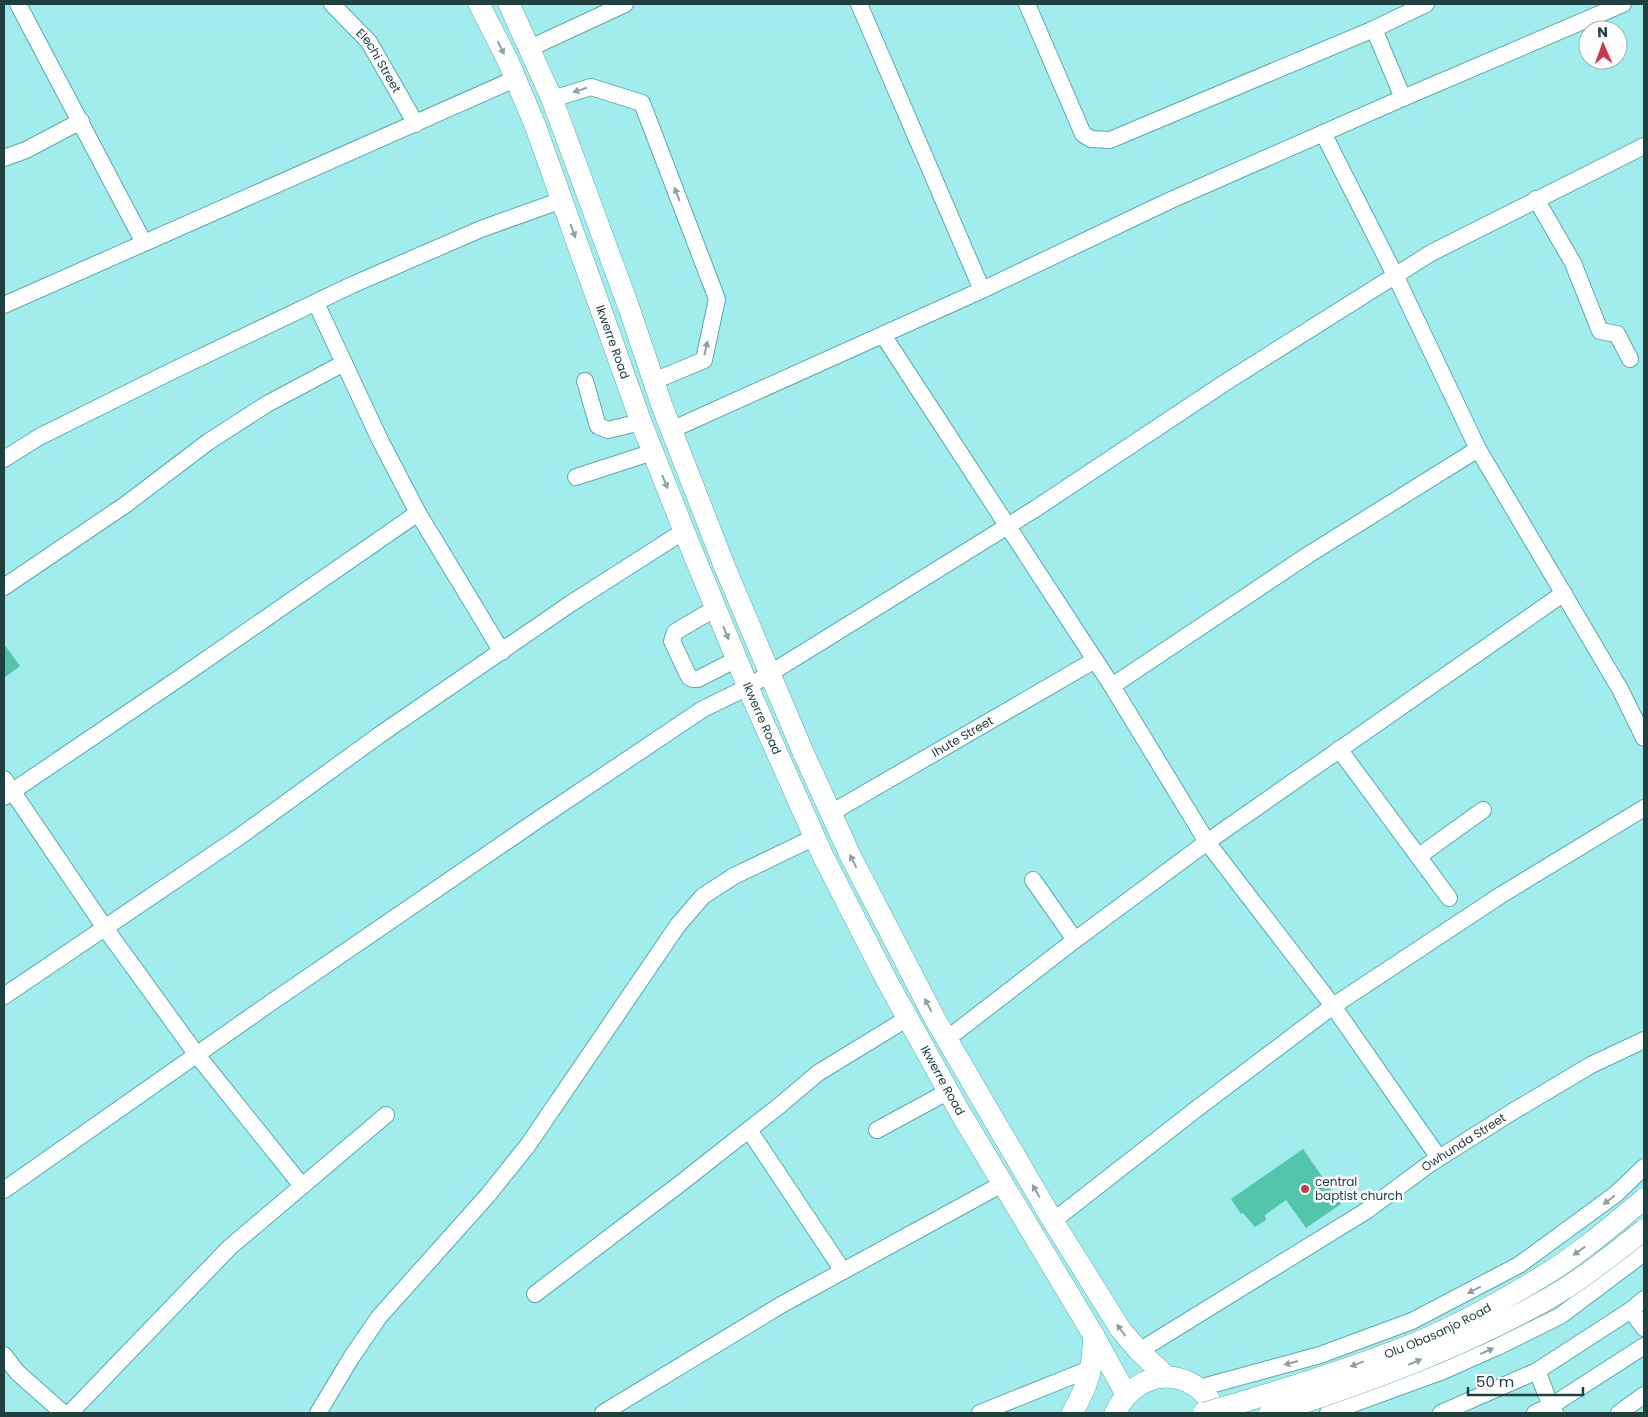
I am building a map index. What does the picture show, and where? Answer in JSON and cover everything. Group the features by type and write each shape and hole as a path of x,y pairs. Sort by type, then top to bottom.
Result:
{"main road":[{"name":"Ikwerre Road","path":"480,4 535,126 641,422 684,530 748,687 815,837 883,973 908,1018 1126,1394"},
{"name":"Ikwerre Road","path":"509,4 552,99 671,430 769,673 855,865 947,1039 1053,1221 1121,1330 1139,1352 1167,1377"},
{"name":"Olu Obasanjo Road","path":"1204,1413 1333,1373 1404,1348 1473,1316 1540,1278 1596,1238 1644,1199"},
{"name":"Olu Obasanjo Road","path":"1270,1413 1397,1370 1472,1339 1546,1300 1596,1267 1644,1230"},
{"path":"1072,1413 1084,1392 1092,1368 1094,1336"},
{"path":"1115,1413 1126,1394 1145,1382 1167,1377 1189,1382 1199,1388 1207,1396 1217,1413"}],"street":[{"path":"18,4 144,243"},
{"name":"Elechi Street","path":"332,4 369,42 416,124"},
{"path":"530,48 625,4"},
{"path":"859,4 982,290"},
{"path":"1027,4 1083,134 1091,139 1110,140 1426,4"},
{"path":"671,430 982,290 1171,200 1402,98 1623,4"},
{"path":"1374,28 1402,98"},
{"path":"4,305 515,79"},
{"path":"552,99 591,87 642,103 717,300 704,360 654,381"},
{"path":"4,158 26,150 81,121"},
{"path":"1323,133 1395,275 1478,449 1620,689 1644,738"},
{"path":"4,1190 197,1055 703,709 748,687 1007,527 1226,382 1431,253 1644,146"},
{"path":"1536,199 1573,263 1600,331 1617,334 1630,359"},
{"path":"4,458 56,429 174,370 316,303 481,229 562,200"},
{"path":"316,303 380,440 418,513 502,652"},
{"path":"883,335 1112,686 1207,842 1333,1006 1439,1158"},
{"path":"4,587 125,505 208,442 267,404 344,363"},
{"path":"585,381 598,426 608,430 641,422"},
{"path":"1112,686 1308,555 1478,449"},
{"path":"576,477 653,452"},
{"path":"302,1186 197,1055 7,789 181,677 418,513"},
{"path":"4,996 238,837 378,736 570,604 684,530"},
{"path":"947,1039 1075,940 1207,842 1564,593"},
{"path":"716,608 674,632 672,641 689,677 693,679 698,679 737,659"},
{"name":"Ihute Street","path":"831,813 1095,660"},
{"path":"1338,749 1449,898"},
{"path":"1053,1221 1199,1107 1333,1006 1500,895 1644,808"},
{"path":"1418,856 1482,810"},
{"path":"318,1413 351,1358 379,1317 488,1195 528,1145 678,925 703,896 734,876 815,837"},
{"path":"1032,880 1075,940"},
{"path":"535,1294 749,1130 818,1073 908,1018"},
{"name":"Owhunda Street","path":"1139,1352 1366,1211 1439,1158 1592,1065 1644,1040"},
{"path":"877,1130 949,1091"},
{"path":"70,1413 230,1247 386,1115"},
{"path":"749,1130 843,1271"},
{"path":"1199,1388 1320,1355 1412,1321 1519,1265 1616,1194 1644,1167"},
{"path":"603,1413 781,1305 1004,1183"},
{"path":"1320,1355 1310,1369 1309,1383 1312,1395 1321,1406 1335,1411 1443,1371 1560,1316 1644,1253"},
{"path":"1442,1413 1537,1371 1631,1310 1644,1299"},
{"path":"1631,1310 1644,1328"},
{"path":"1536,1413 1553,1410 1644,1346"},
{"path":"4,1355 17,1372 63,1413"},
{"path":"980,1413 1092,1368"},
{"path":"1537,1371 1553,1410"},
{"path":"1618,1413 1644,1395"}],"building":[{"path":"4,644 20,666 4,678"},
{"name":"central baptist church","path":"1303,1149 1341,1204 1306,1228 1286,1200 1265,1215 1266,1220 1255,1227 1243,1213 1241,1214 1231,1199"}],"place":[{"name":"central baptist church","path":"1305,1189"}]}
